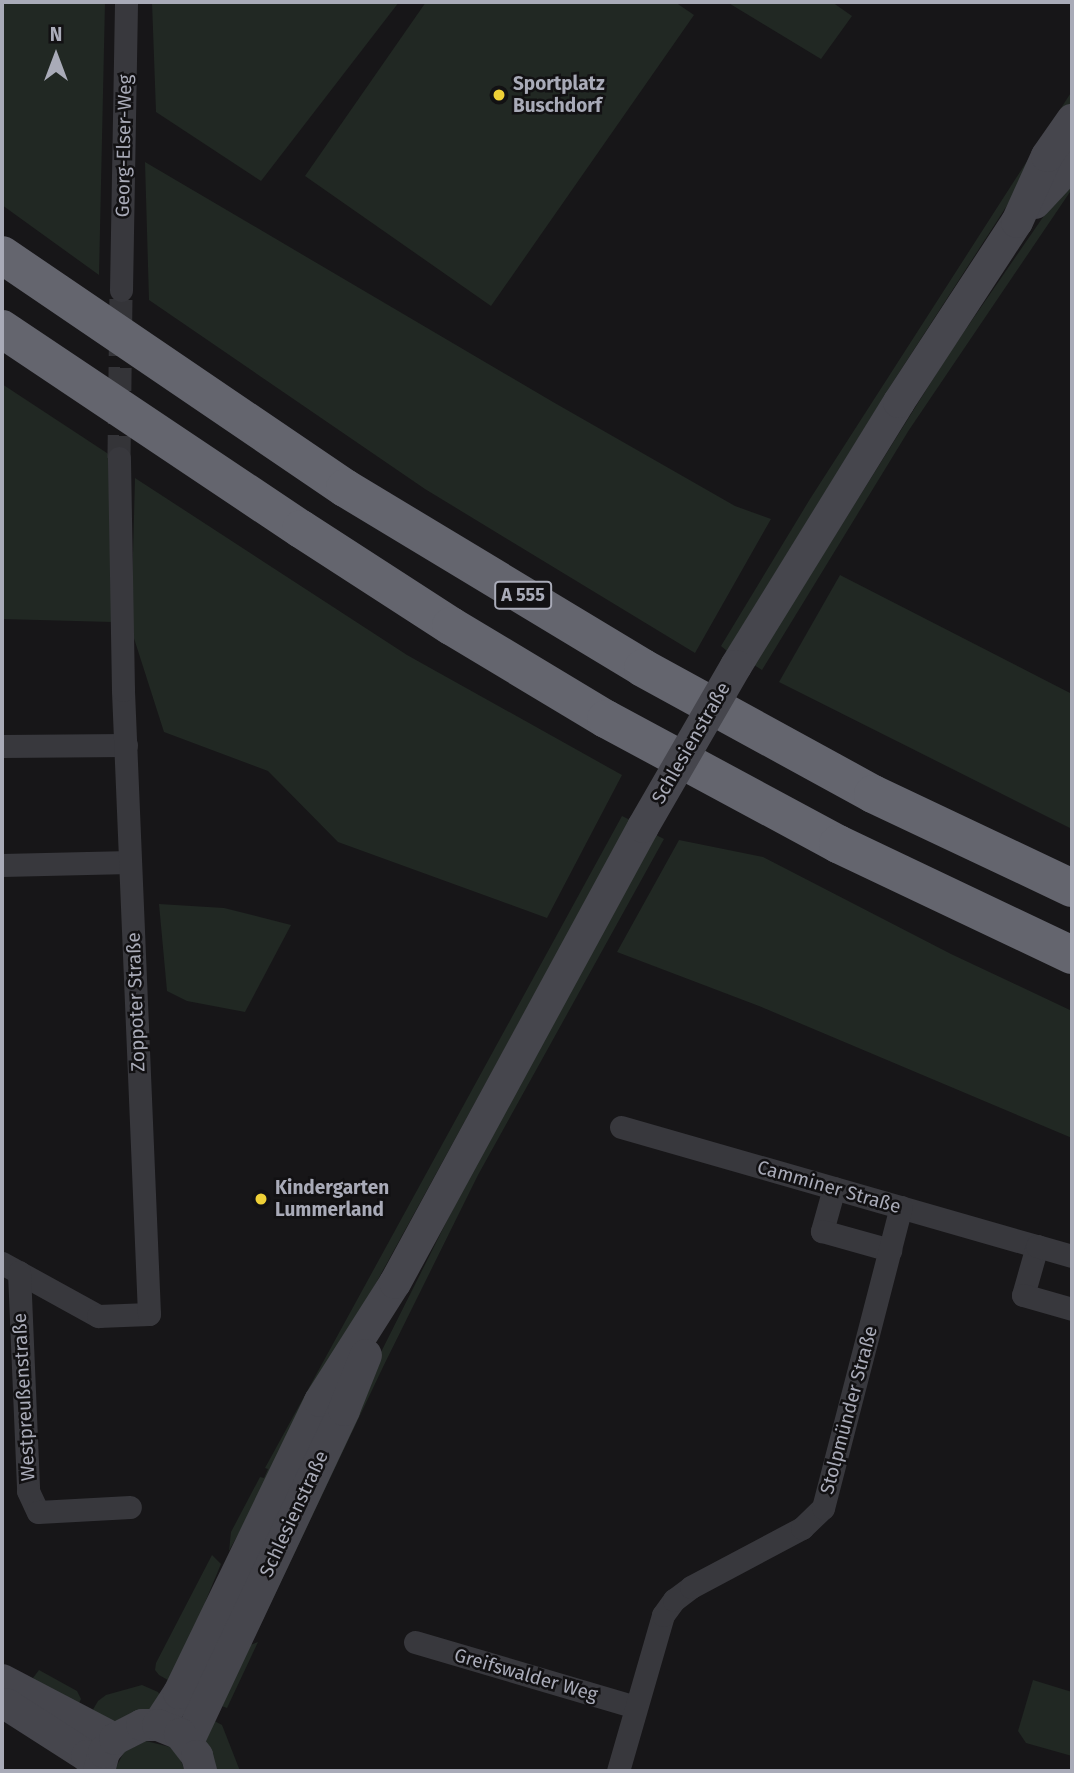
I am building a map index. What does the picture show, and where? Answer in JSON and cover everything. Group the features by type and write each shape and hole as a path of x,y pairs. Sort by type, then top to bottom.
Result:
{"highway":[{"name":"A 555","path":"2,255 345,488 643,668 873,794 1072,888"},
{"path":"2,329 301,530 606,719 838,844 1072,955"}],"street":[{"name":"Georg-Elser-Weg","path":"121,290 126,2"},
{"name":"Schlesienstraße","path":"158,1726 179,1693 320,1401 396,1283 643,827 736,666 899,402 1017,222 1047,156 1072,120"},
{"name":"Schlesienstraße","path":"1017,222 1072,163"},
{"name":"Zoppoter Straße","path":"119,458 123,691 149,1314"},
{"path":"2,746 126,746"},
{"path":"2,864 130,862"},
{"name":"Camminer Straße","path":"621,1127 1072,1256"},
{"path":"834,1188 822,1231 890,1250"},
{"name":"Stolpmünder Straße","path":"618,1771 663,1615 674,1600 691,1587 802,1528 823,1508 901,1207"},
{"path":"1037,1246 1023,1295 1072,1309"},
{"name":"Westpreußenstraße","path":"10,1268 98,1316 149,1314"},
{"name":"Westpreußenstraße","path":"10,1268 29,1491 38,1512 130,1507"},
{"name":"Schlesienstraße","path":"188,1742 344,1410 396,1283"},
{"name":"Greifswalder Weg","path":"415,1642 636,1707"},
{"path":"2,1680 115,1738"},
{"path":"2,1701 87,1756 99,1770"},
{"path":"99,1770 104,1752 115,1738 142,1725 169,1728 188,1742 197,1756 201,1771"}],"shaded area":[{"path":"2,2 105,2 99,275 2,205"},
{"path":"152,2 399,2 261,181 156,112"},
{"name":"Sportplatz Buschdorf","path":"426,2 675,2 694,15 491,306 305,176"},
{"path":"727,2 832,2 852,16 821,59"},
{"path":"1072,91 1072,105 893,382 727,651 721,646 810,499"},
{"path":"145,162 735,506 771,519 695,653 425,489 149,300"},
{"path":"1072,175 1072,189 909,430 762,670 754,665 948,355"},
{"path":"2,384 110,455 112,622 2,619"},
{"path":"135,478 407,655 622,775 547,918 338,842 268,771 164,732 131,629"},
{"path":"840,575 1072,694 1072,829 779,682"},
{"path":"622,816 630,820 229,1551 231,1532 260,1477 264,1478 268,1469 265,1468"},
{"path":"656,835 664,839 478,1175 258,1630 246,1638 372,1370 471,1173"},
{"path":"679,840 763,857 951,954 1072,1011 1072,1138 759,1006 617,952"},
{"path":"159,904 224,908 291,925 245,1012 187,1001 167,991"},
{"path":"212,1555 221,1564 206,1600 197,1637 175,1684 159,1675 155,1670 156,1663"},
{"path":"258,1642 227,1708 211,1702 238,1650"},
{"path":"39,1670 77,1691 81,1699 75,1711 41,1691 33,1678"},
{"path":"1033,1680 1072,1692 1072,1756 1026,1743 1018,1731"},
{"path":"142,1685 158,1692 164,1703 122,1722 88,1718 98,1701 106,1695"},
{"path":"205,1716 222,1725 240,1771 212,1771 204,1745"},
{"path":"146,1741 170,1747 179,1756 185,1771 114,1771 124,1752"}],"tunnel":[{"path":"119,458 121,290"}],"place":[{"name":"Sportplatz Buschdorf","path":"499,95"},
{"name":"Kindergarten Lummerland","path":"261,1199"}]}
